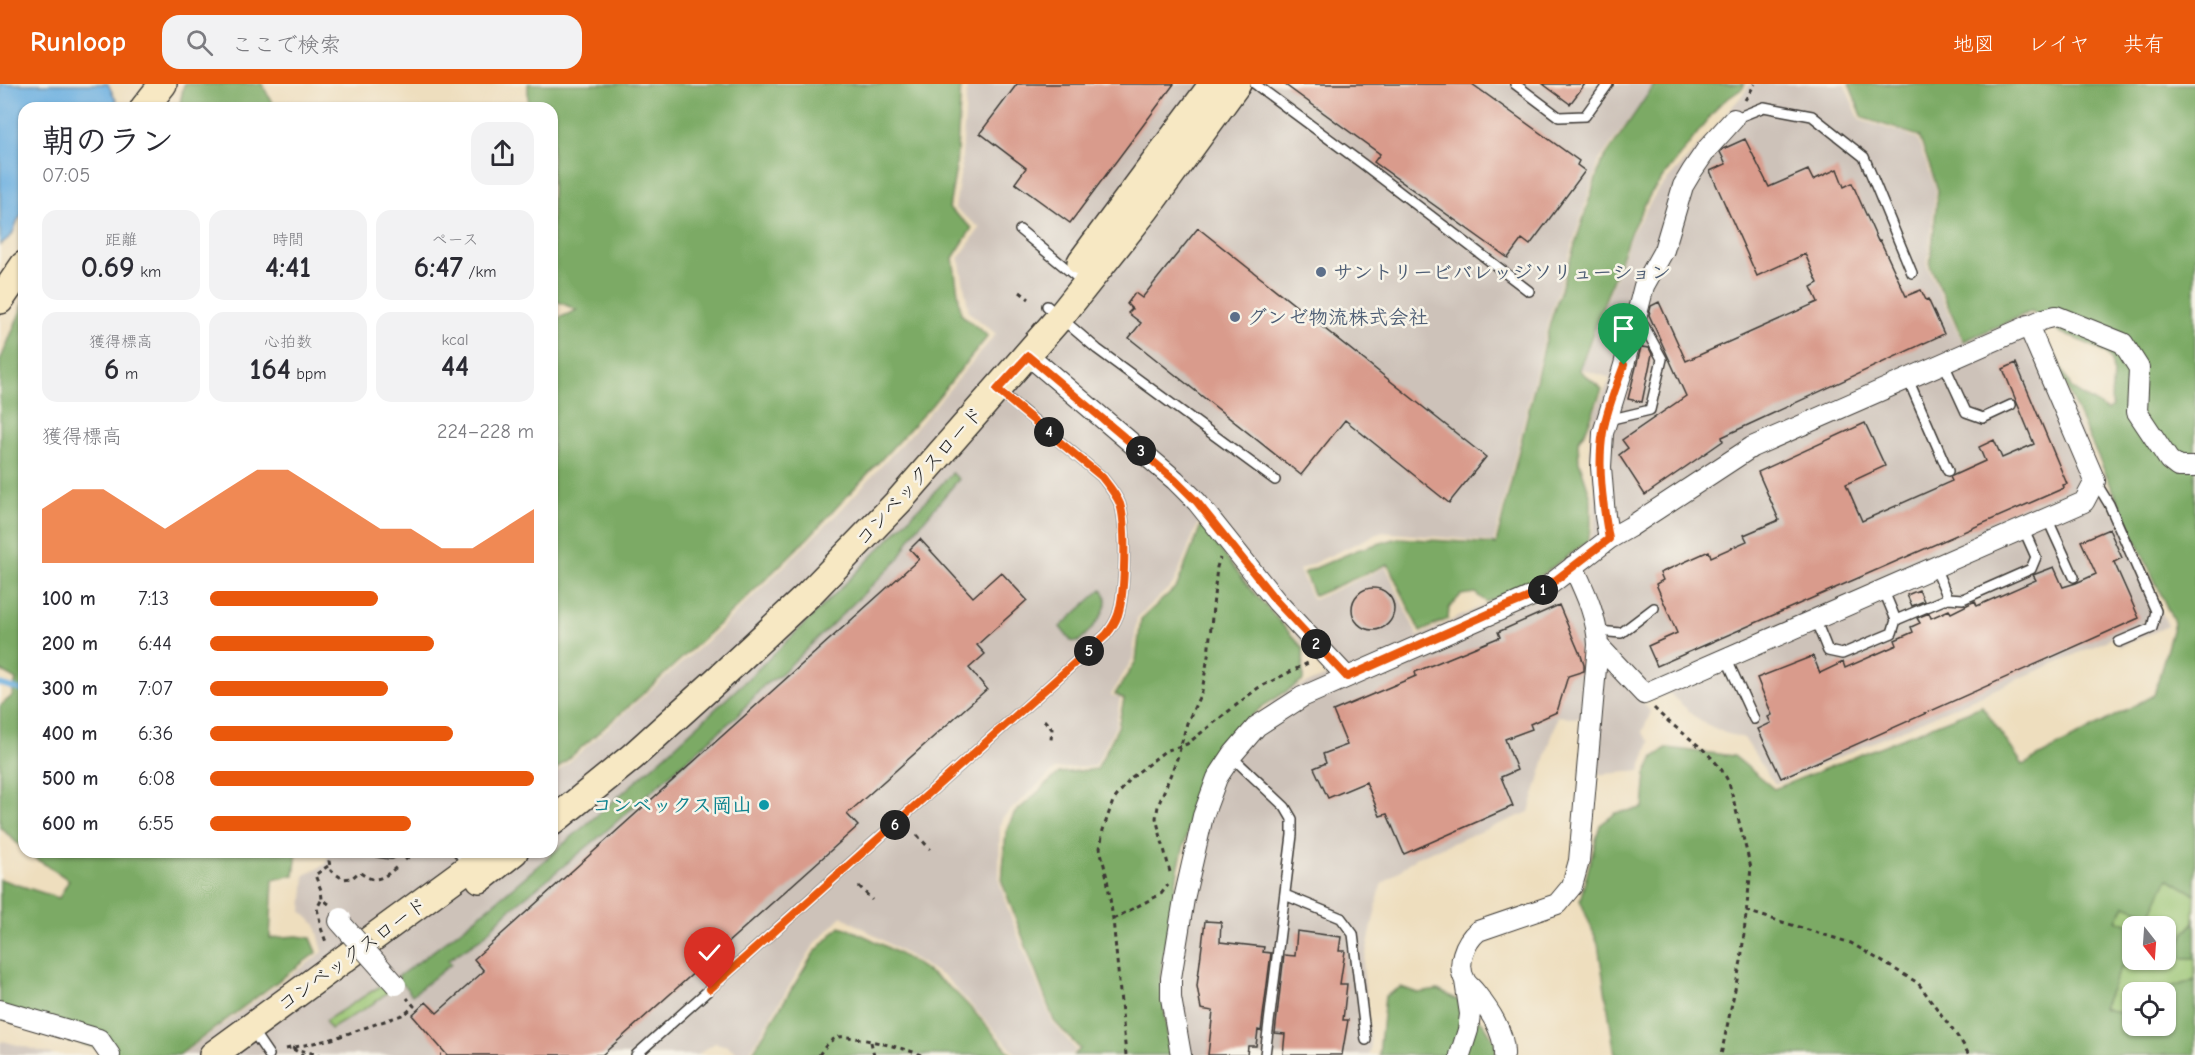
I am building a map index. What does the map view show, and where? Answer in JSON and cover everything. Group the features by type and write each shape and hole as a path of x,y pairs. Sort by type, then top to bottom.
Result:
{"street":[{"path":"149,102 163,84"},
{"name":"コンベックスロード","path":"1079,279 1213,84"},
{"name":"コンベックスロード","path":"558,797 697,676 796,583 888,486 1045,307 1079,279 1146,209 1237,84"},
{"path":"1609,539 1601,467 1603,433 1624,365 1644,286 1664,250 1683,186 1707,149 1734,119"},
{"path":"0,300 18,274"},
{"name":"コンベックスロード","path":"558,817 632,757 808,595 899,501 1028,356 1045,307"},
{"path":"1181,1055 1171,998 1171,978 1184,899 1203,816 1217,778 1231,756 1257,726 1274,713 1302,697 1539,593 1609,539 1752,447 1907,377 2028,325 2056,316 2123,343 2139,368 2137,412 2169,460 2178,466 2195,467"},
{"path":"1598,638 1644,694 2084,502 2095,481 2028,325"},
{"path":"1028,356 1175,480 1197,502 1277,602 1347,677"},
{"path":"1460,1055 1468,1030 1470,1014 1462,970 1463,951 1466,944 1478,931 1557,904 1572,886 1579,861 1598,638 1590,603 1573,566"},
{"name":"コンベックスロード","path":"266,1046 476,858"},
{"name":"コンベックスロード","path":"213,1055 266,1046 506,858"},
{"path":"333,914 396,985"},
{"path":"1465,981 1489,1010 1500,1033 1504,1055"},
{"path":"0,1010 99,1039 110,1055"}],"lane":[{"path":"1255,84 1529,291"},
{"path":"1515,84 1559,117 1585,116 1608,84"},
{"path":"1734,119 1764,107 1812,116 1864,157 1912,273"},
{"path":"1020,230 1079,279"},
{"path":"1045,307 1097,349 1275,480"},
{"path":"1606,421 1650,410 1662,359 1637,313"},
{"path":"1943,362 1966,412 1983,418 2011,405"},
{"path":"1907,377 1948,471"},
{"path":"636,1055 1106,635 1113,626 1121,601 1124,525 1120,505 1113,490 1102,477 997,390"},
{"path":"2095,481 2109,504 2156,611 2152,628 2120,642"},
{"path":"2047,518 2074,577"},
{"path":"1896,620 1948,598 1963,599 2031,569 2036,557 2023,528"},
{"path":"1935,567 1948,598"},
{"path":"1815,619 1828,651 1842,654 1892,633 1896,620 1883,589"},
{"path":"1598,638 1621,633 1654,608"},
{"path":"1726,658 1754,719"},
{"path":"1231,756 1285,807 1292,819 1292,835 1265,1055"},
{"path":"1285,895 1341,918 1353,934 1366,1040"}],"path":[{"path":"1020,292 1045,307"},
{"path":"1113,919 1161,894 1171,876 1156,818 1158,806 1181,746 1187,723 1202,691 1217,567 1221,553 1230,545"},
{"path":"1126,1055 1113,919 1101,848 1107,817 1113,801 1132,777 1165,750 1187,744 1258,688 1325,654"},
{"path":"1644,694 1646,700 1668,722 1718,763 1730,783 1750,859 1741,961 1721,1055"},
{"path":"1044,720 1052,729 1051,740"},
{"path":"917,835 930,849"},
{"path":"329,858 331,871 338,878 352,878 359,872 374,880 384,877 408,858"},
{"path":"329,866 315,875 322,900 333,914"},
{"path":"859,886 872,900"},
{"path":"317,908 322,900"},
{"path":"1746,911 1851,943 1918,983 1969,1055"},
{"path":"266,1046 332,1039 405,1014 414,1006 409,1001"},
{"path":"819,1055 825,1046 839,1037 871,1042 921,1055"},
{"path":"871,1042 874,1055"},
{"path":"266,1046 302,1055"},
{"path":"266,1046 319,1055"}],"shaded area":[{"path":"967,84 1655,84 1599,161 1548,322 1494,542 1381,532 1299,570 1313,600 1386,567 1418,636 1514,591 1532,585 1589,543 1594,529 1595,487 1590,454 1590,428 1595,411 1611,378 1581,369 1632,233 1657,191 1745,92 1749,84 1844,84 1860,120 1917,138 1936,190 1927,266 1963,343 2030,314 2168,626 2120,647 2115,637 1775,785 1744,738 1725,733 1700,721 1669,693 1643,703 1651,712 1642,732 1650,742 1640,771 1580,776 1585,719 1558,716 1529,812 1417,857 1381,885 1363,967 1371,1046 1369,1055 1175,1055 1169,1019 1211,770 1245,724 1295,688 1328,674 1200,519 1174,583 1137,618 1133,658 1111,695 1120,698 1116,725 1095,766 1055,769 1003,817 1000,824 999,881 1052,1022 1076,1050 1071,1055 1017,1055 946,978 842,916 814,945 748,1055 740,1055 728,1046 715,1043 697,1055 181,1055 323,952 316,925 302,912 305,875 326,864 327,858 558,858 558,772 718,631 839,512 919,425 996,334 969,312 959,258 980,228 955,208 961,170"},
{"path":"3,1041 55,1055 0,1055 0,1043"}],"green space":[{"path":"184,84 262,84 272,102 180,102"},
{"path":"528,84 961,84 956,168 949,208 972,228 953,258 961,314 988,336 931,406 809,537 644,693 558,768 558,318 577,310 558,302 558,102 528,102"},
{"path":"1655,84 1745,84 1743,88 1720,104 1651,193 1631,231 1579,370 1602,389 1587,428 1578,441 1579,461 1591,498 1591,529 1587,542 1531,583 1486,602 1475,593 1461,595 1449,608 1448,619 1420,632 1388,564 1314,596 1304,573 1357,550 1398,538 1496,544 1550,323 1601,163"},
{"path":"1849,84 2195,84 2195,894 2168,878 2151,914 2125,905 2117,920 2122,922 2122,967 2103,1008 2122,1014 2122,1036 2176,1036 2176,986 2195,980 2195,1055 1615,1055 1598,944 1580,900 1600,825 1616,813 1643,808 1646,774 1654,757 1668,748 1734,756 1774,789 1982,706 2023,765 2154,695 2174,623 2051,354 2056,356 2072,389 2108,411 2112,407 2113,371 2109,359 2098,349 2058,331 2032,311 1964,341 1930,266 1938,190 1919,136 1863,118"},
{"path":"18,318 18,844 0,827 0,706 12,696 16,680 0,670 0,361"},
{"path":"952,473 959,479 913,533 899,559 779,676 764,685 738,715 598,838 508,911 483,937 448,960 451,964 412,995 397,977 494,903 547,858 558,858 558,849 683,739 865,564"},
{"path":"1201,525 1250,588 1303,648 1303,681 1263,706 1244,722 1216,756 1207,771 1193,811 1179,865 1160,976 1170,1055 1074,1055 1080,1049 1054,1021 1002,882 1006,832 1014,814 1059,773 1097,769 1118,727 1124,699 1115,694 1136,661 1141,619 1177,586"},
{"path":"1102,589 1106,603 1100,618 1078,642 1071,641 1060,627"},
{"path":"35,858 296,858 294,875 273,880 270,938 297,936 311,938 317,952 179,1055 116,1055 0,1016 0,879 59,898 69,880"},
{"path":"2168,878 2195,894 2194,922 2185,932 2176,954 2176,916 2122,916 2122,922 2117,920 2125,905"},
{"path":"2195,917 2195,958 2176,958 2185,932 2194,923"},
{"path":"840,926 870,938 944,983 971,1008 1012,1055 751,1055 814,953"},
{"path":"2176,957 2195,958 2195,980 2176,986 2176,982 2122,982 2122,1014 2103,1008 2122,967 2122,970 2176,970"},
{"path":"385,983 390,990 374,1003 331,1029 325,1021"},
{"path":"1401,987 1418,993 1438,990 1456,999 1484,1024 1496,1043 1496,1055 1379,1055 1385,996"}],"water":[{"path":"0,84 108,84 117,102 18,102 18,220 12,235 0,245"}],"building":[{"path":"1017,84 1174,84 1070,223 1015,183 1026,168 980,133"},
{"path":"1284,84 1472,84 1579,161 1577,165 1585,171 1530,245 1522,239 1508,258 1374,162 1380,154"},
{"path":"1543,84 1585,84 1570,104"},
{"path":"1745,139 1769,187 1808,170 1813,180 1837,169 1844,187 1852,183 1906,296 1921,290 1926,300 1928,299 1944,334 1722,437 1723,441 1645,495 1619,455 1628,448 1622,440 1686,396 1649,315 1651,306 1659,302 1686,361 1818,302 1811,287 1818,283 1805,254 1757,276 1710,171 1726,164 1720,152 1723,149"},
{"path":"1198,228 1486,457 1449,503 1345,420 1301,475 1129,338 1141,323 1128,313 1132,309 1127,304 1135,293 1142,298"},
{"path":"1641,347 1649,348 1652,354 1642,402 1628,399"},
{"path":"2016,363 2067,484 2063,485 2064,488 1657,666 1648,646 1677,633 1656,584 1663,580 1660,573 1709,551 1711,557 1747,541 1744,535 1779,520 1758,472 1865,423 1885,466 1846,484 1862,521 1952,481 1950,477 1985,461 1979,447 1994,440 2002,458 2034,444 2003,369"},
{"path":"2109,529 2122,558 2114,562 2139,618 1781,778 1758,729 1771,723 1768,717 1772,715 1757,678 1813,656 1820,673 1843,662 1845,668 1897,645 1895,640 1913,632 1911,627 1920,623 1917,618 1929,613 1931,618 1949,610 1951,613 1975,601 1977,606 2036,580 2033,575 2054,567 2063,587 2076,583 2096,574 2081,541"},
{"name":"コンベックス岡山","path":"920,539 973,597 1001,572 1027,600 977,645 985,654 969,668 987,689 847,814 858,826 602,1055 447,1055 412,1015 426,1002 437,1013 484,971 474,959 919,559 910,549"},
{"path":"1373,588 1381,589 1388,594 1393,601 1393,617 1388,624 1381,629 1373,630 1365,629 1358,624 1353,617 1352,609 1353,601 1358,594 1365,589"},
{"path":"1919,590 1924,601 1912,606 1907,595"},
{"path":"1559,605 1580,652 1584,671 1568,676 1557,712 1530,724 1532,729 1505,739 1517,770 1501,777 1513,806 1404,854 1387,814 1380,816 1366,782 1328,798 1314,768 1326,763 1323,754 1347,745 1333,711 1416,676 1415,672 1500,637 1498,632"},
{"path":"1205,921 1221,922 1220,942 1264,947 1263,952 1271,953 1261,1031 1258,1030 1256,1046 1248,1046 1247,1055 1208,1055 1213,1011 1201,1009 1197,986"},
{"path":"1297,931 1341,937 1339,951 1345,951 1340,984 1347,984 1343,1020 1348,1020 1342,1055 1283,1055 1285,1034 1275,1033 1284,955 1295,956"}],"waterway":[{"path":"0,684 18,689"}],"place":[{"name":"サントリービバレッジソリューション","path":"1321,272"},
{"name":"グンゼ物流株式会社","path":"1235,317"},
{"name":"コンベックス岡山","path":"764,805"}],"route":[{"path":"710,989 1106,635 1113,626 1121,601 1124,525 1120,505 1113,490 1102,477 997,390 1028,356 1175,480 1197,502 1277,602 1347,677 1539,593 1609,539 1601,467 1603,433 1624,365"}]}
